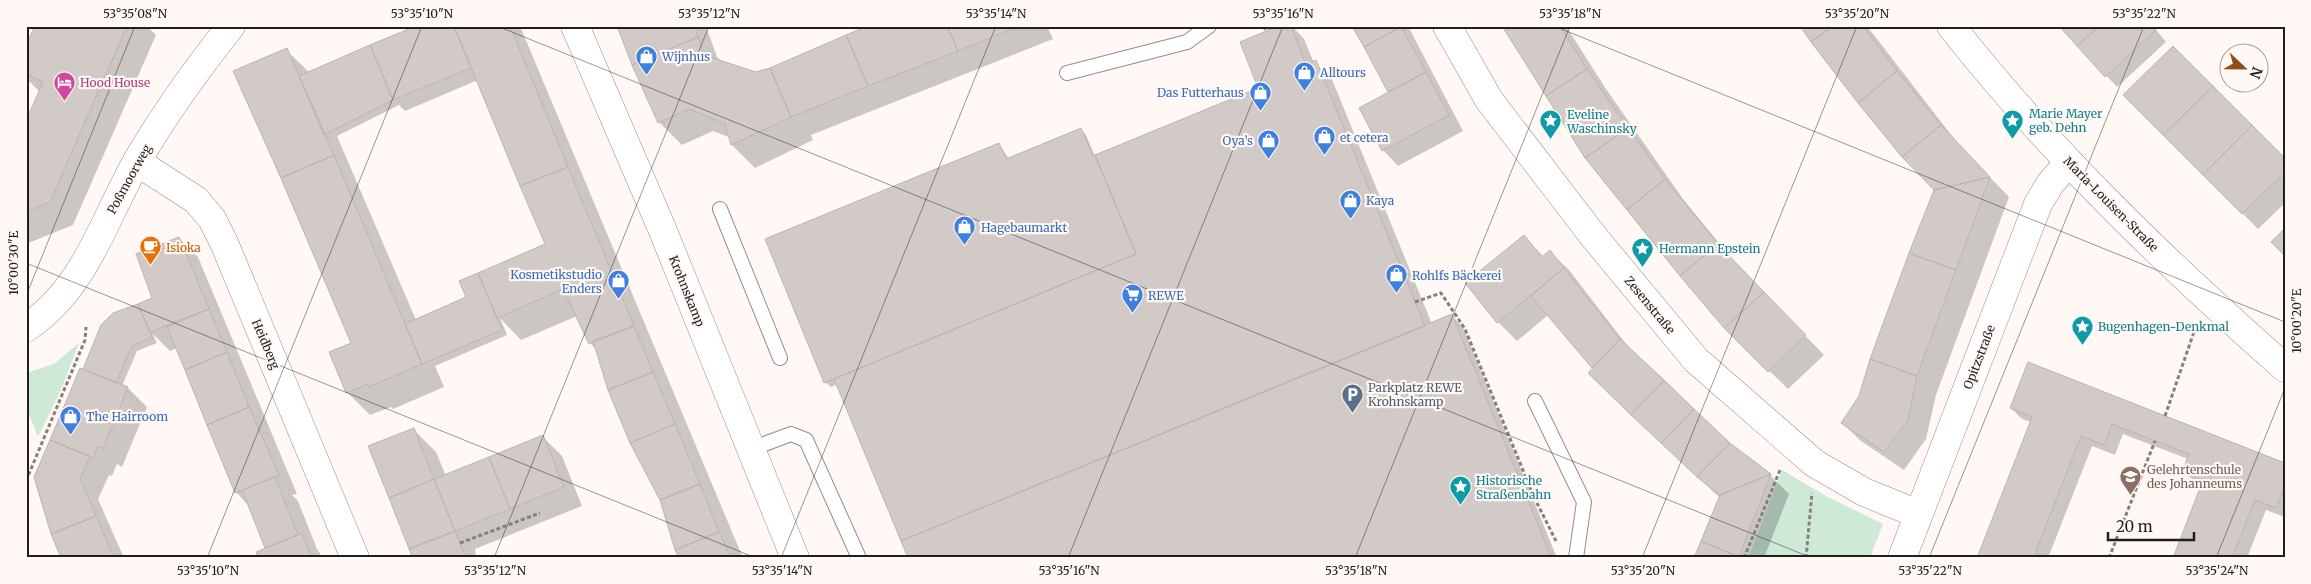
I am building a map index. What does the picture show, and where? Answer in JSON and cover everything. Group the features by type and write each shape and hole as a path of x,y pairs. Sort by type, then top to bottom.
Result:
{"street":[{"name":"Poßmoorweg","path":"26,328 53,308 79,274 137,162 165,115 230,26"},
{"name":"Krohnskamp","path":"575,26 663,231 794,558"},
{"name":"Zesenstraße","path":"1447,26 1489,100 1594,237 1690,352 1809,459 1864,492 1918,514"},
{"name":"Maria-Louisen-Straße","path":"1951,26 1990,75 2068,163 2209,301 2285,368"},
{"name":"Heidberg","path":"137,162 196,200 212,220 355,558"},
{"name":"Opitzstraße","path":"1902,558 2038,204 2050,184 2068,163"}],"lane":[{"path":"1067,73 1187,42 1209,26"},
{"path":"720,209 780,358"},
{"path":"1535,401 1584,502 1576,558"},
{"path":"751,450 791,434 806,440 859,558"}],"path":[{"path":"1264,26 1266,31"},
{"path":"1415,302 1440,293 1465,329 1534,497 1558,544"},
{"path":"2165,416 2196,327 2209,301"},
{"path":"26,482 85,340 86,327"},
{"path":"2109,558 2155,441"},
{"path":"1744,558 1783,462 1809,459 1806,558"},
{"path":"1528,500 1534,497"},
{"path":"460,543 540,513"}],"green space":[{"path":"79,343 61,390 38,437 26,407 26,373 54,364"},
{"path":"1782,470 1826,496 1883,524 1870,558 1748,558"}],"building":[{"name":"Hood House","path":"35,26 127,26 50,202 26,212 26,121 43,82 26,74 26,45"},
{"path":"416,26 454,26 471,68 393,100 370,45"},
{"path":"454,26 510,26 568,167 520,186"},
{"path":"617,26 695,26 698,37 632,65"},
{"path":"867,26 947,26 958,51 868,86 846,35"},
{"path":"947,26 1019,26 958,51"},
{"path":"1278,26 1291,26 1306,65 1316,60 1425,326 901,541 834,379 1136,254 1095,155 1258,88 1240,42"},
{"path":"1352,26 1401,26 1401,27 1364,47"},
{"path":"1502,26 1560,26 1587,69 1546,96"},
{"path":"1800,26 1833,26 1811,42"},
{"path":"1833,26 1863,26 1897,71 1858,103 1811,42"},
{"path":"2059,26 2099,26 2077,46"},
{"path":"2099,26 2153,26 2156,30 2105,77 2077,46"},
{"path":"1401,27 1426,72 1388,92 1364,47"},
{"path":"846,35 868,86 791,117 770,68"},
{"path":"698,37 704,55 756,72 770,68 791,117 731,145 725,124 689,109 658,123 632,65"},
{"path":"370,45 393,100 324,135 299,76"},
{"path":"2173,46 2213,86 2163,135 2123,95"},
{"path":"287,48 334,155 281,178 233,71"},
{"path":"1587,69 1628,128 1585,158 1546,96"},
{"path":"1897,71 1941,125 1902,157 1858,103"},
{"path":"1426,72 1449,115 1382,151 1359,108"},
{"path":"2213,86 2252,125 2203,175 2163,135"},
{"path":"1941,125 1990,177 1934,190 1902,157"},
{"path":"2252,125 2285,158 2285,172 2242,214 2203,175"},
{"path":"1081,128 1093,156 1095,155 1136,254 824,383 765,239 999,143 1006,159"},
{"path":"1628,128 1665,179 1627,210 1585,158"},
{"path":"334,155 422,364 369,387 368,384 346,393 329,352 351,343 281,178"},
{"path":"568,167 634,326 589,344 563,289 497,318 478,273 545,244 520,186"},
{"path":"1990,177 1956,270 1909,253 1934,190"},
{"path":"1665,179 1718,244 1680,276 1627,210"},
{"path":"2285,228 2285,256 2271,242"},
{"path":"1524,235 1542,257 1550,250 1564,268 1497,323 1465,283"},
{"path":"179,237 209,309 150,332 138,304 152,298 136,254"},
{"path":"1718,244 1764,292 1724,328 1680,276"},
{"path":"1909,253 1956,270 1917,376 1870,359"},
{"path":"1564,268 1620,339 1592,368 1531,296"},
{"path":"478,273 502,330 422,364 405,324 466,297 459,281"},
{"path":"1764,292 1806,335 1768,372 1724,328"},
{"path":"138,304 152,337 132,346 116,383 83,369 101,325 113,313"},
{"path":"209,309 227,352 185,370 167,327"},
{"name":"Parkplatz REWE Krohnskamp","path":"1452,314 1550,554 1542,558 908,558 901,541"},
{"path":"634,326 653,372 608,390 593,341"},
{"path":"1620,339 1664,380 1631,415 1588,373"},
{"path":"227,352 249,407 207,425 185,370"},
{"path":"1870,359 1917,376 1908,420 1884,452 1841,423 1859,396"},
{"path":"2028,362 2285,463 2285,486 2276,508 2255,500 2232,558 2173,558 2203,480 2182,472 2189,454 2112,424 2104,445 2081,436 2035,553 2047,558 1977,558 2032,417 2010,408"},
{"path":"80,368 128,387 103,449 98,446 93,458 50,440"},
{"path":"653,372 675,424 630,443 608,390"},
{"path":"1664,380 1694,409 1661,443 1631,415"},
{"path":"249,407 279,475 235,493 207,425"},
{"path":"1694,409 1730,443 1697,477 1661,443"},
{"path":"675,424 700,484 660,500 630,443"},
{"path":"414,428 434,479 389,498 368,446"},
{"path":"543,435 564,487 510,509 489,457"},
{"path":"50,440 90,456 80,479 96,516 51,534 34,477"},
{"path":"1730,443 1771,474 1720,495 1697,477"},
{"path":"489,457 510,509 455,531 434,479"},
{"path":"1771,474 1739,557 1701,541 1720,495"},
{"path":"275,477 298,535 265,548 242,490"},
{"path":"434,479 455,531 409,549 389,498"},
{"path":"700,484 719,532 675,550 660,500"},
{"path":"96,516 114,558 61,558 51,534"},
{"path":"455,531 466,558 413,558 409,549"},
{"path":"719,532 731,558 679,558 675,550"},
{"path":"302,533 312,558 258,558 256,552"},
{"path":"1701,541 1739,557 1739,558 1694,558"}],"place":[{"name":"Wijnhus","path":"646,75"},
{"name":"Alltours","path":"1304,91"},
{"name":"Hood House","path":"64,101"},
{"name":"Das Futterhaus","path":"1260,111"},
{"name":"Marie Mayer geb. Dehn","path":"2013,139"},
{"name":"Eveline Waschinsky","path":"1551,140"},
{"name":"et cetera","path":"1324,156"},
{"name":"Oya’s","path":"1269,159"},
{"name":"Kaya","path":"1350,219"},
{"name":"Hagebaumarkt","path":"965,246"},
{"name":"Isioka","path":"150,266"},
{"name":"Hermann Epstein","path":"1643,267"},
{"name":"Rohlfs Bäckerei","path":"1396,294"},
{"name":"Kosmetikstudio Enders","path":"618,300"},
{"name":"REWE","path":"1132,314"},
{"name":"Bugenhagen-Denkmal","path":"2082,345"},
{"name":"Parkplatz REWE Krohnskamp","path":"1352,413"},
{"name":"The Hairroom","path":"70,435"},
{"name":"Gelehrtenschule des Johanneums","path":"2131,495"},
{"name":"Historische Straßenbahn","path":"1460,506"}]}
